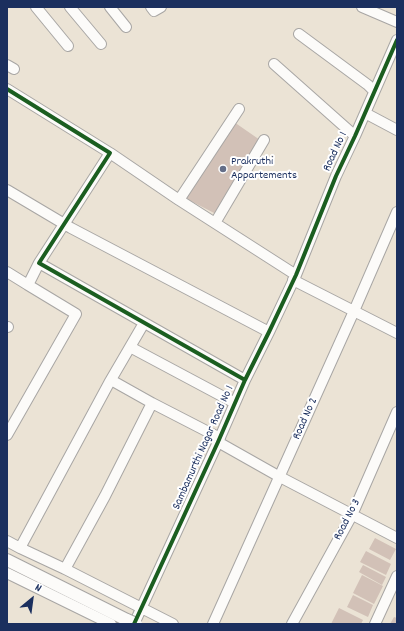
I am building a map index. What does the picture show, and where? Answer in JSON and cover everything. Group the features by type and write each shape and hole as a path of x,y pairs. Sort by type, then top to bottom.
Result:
{"main road":[{"path":"7,560 132,623"}],"street":[{"path":"36,7 68,46"},
{"path":"70,7 101,44"},
{"path":"110,7 126,27"},
{"path":"151,7 154,11 161,7"},
{"path":"362,7 397,22"},
{"path":"299,34 374,91"},
{"name":"Road No 1","path":"294,277 336,176 356,136 397,40"},
{"path":"274,64 356,136"},
{"path":"7,89 110,153 294,277 354,311 397,333"},
{"path":"179,200 239,109"},
{"path":"365,113 397,130"},
{"path":"215,223 264,140"},
{"path":"28,284 39,263 110,153"},
{"path":"7,190 64,224 269,332"},
{"name":"Road No 2","path":"213,624 280,477 397,212"},
{"path":"39,263 245,380"},
{"path":"7,272 76,314 7,435"},
{"name":"Sambamurthi Nagar Road No 1","path":"132,623 142,608 245,380 294,277"},
{"path":"20,548 110,380 144,322"},
{"path":"130,347 235,403"},
{"path":"110,380 219,440 280,477 397,538"},
{"path":"65,569 105,496 152,403"},
{"name":"Road No 3","path":"292,624 352,515 397,412"},
{"path":"7,541 173,624"},
{"path":"7,573 110,624"},
{"path":"375,624 397,576"}],"building":[{"name":"Prakruthi Appartements","path":"234,122 260,140 216,214 185,198"},
{"path":"375,538 396,549 390,560 369,549"},
{"path":"366,551 391,564 386,575 360,562"},
{"path":"363,565 386,577 382,585 359,572"},
{"path":"362,575 383,586 374,604 353,593"},
{"path":"353,595 373,605 368,617 347,607"},
{"path":"339,608 363,620 361,624 331,624"},
{"path":"394,617 397,618 397,624 390,624"}],"cycle path":[{"path":"134,624 245,380 296,275 336,176 397,40"},
{"path":"7,89 110,153 39,263 245,380"}],"place":[{"name":"Prakruthi Appartements","path":"223,169"}]}
